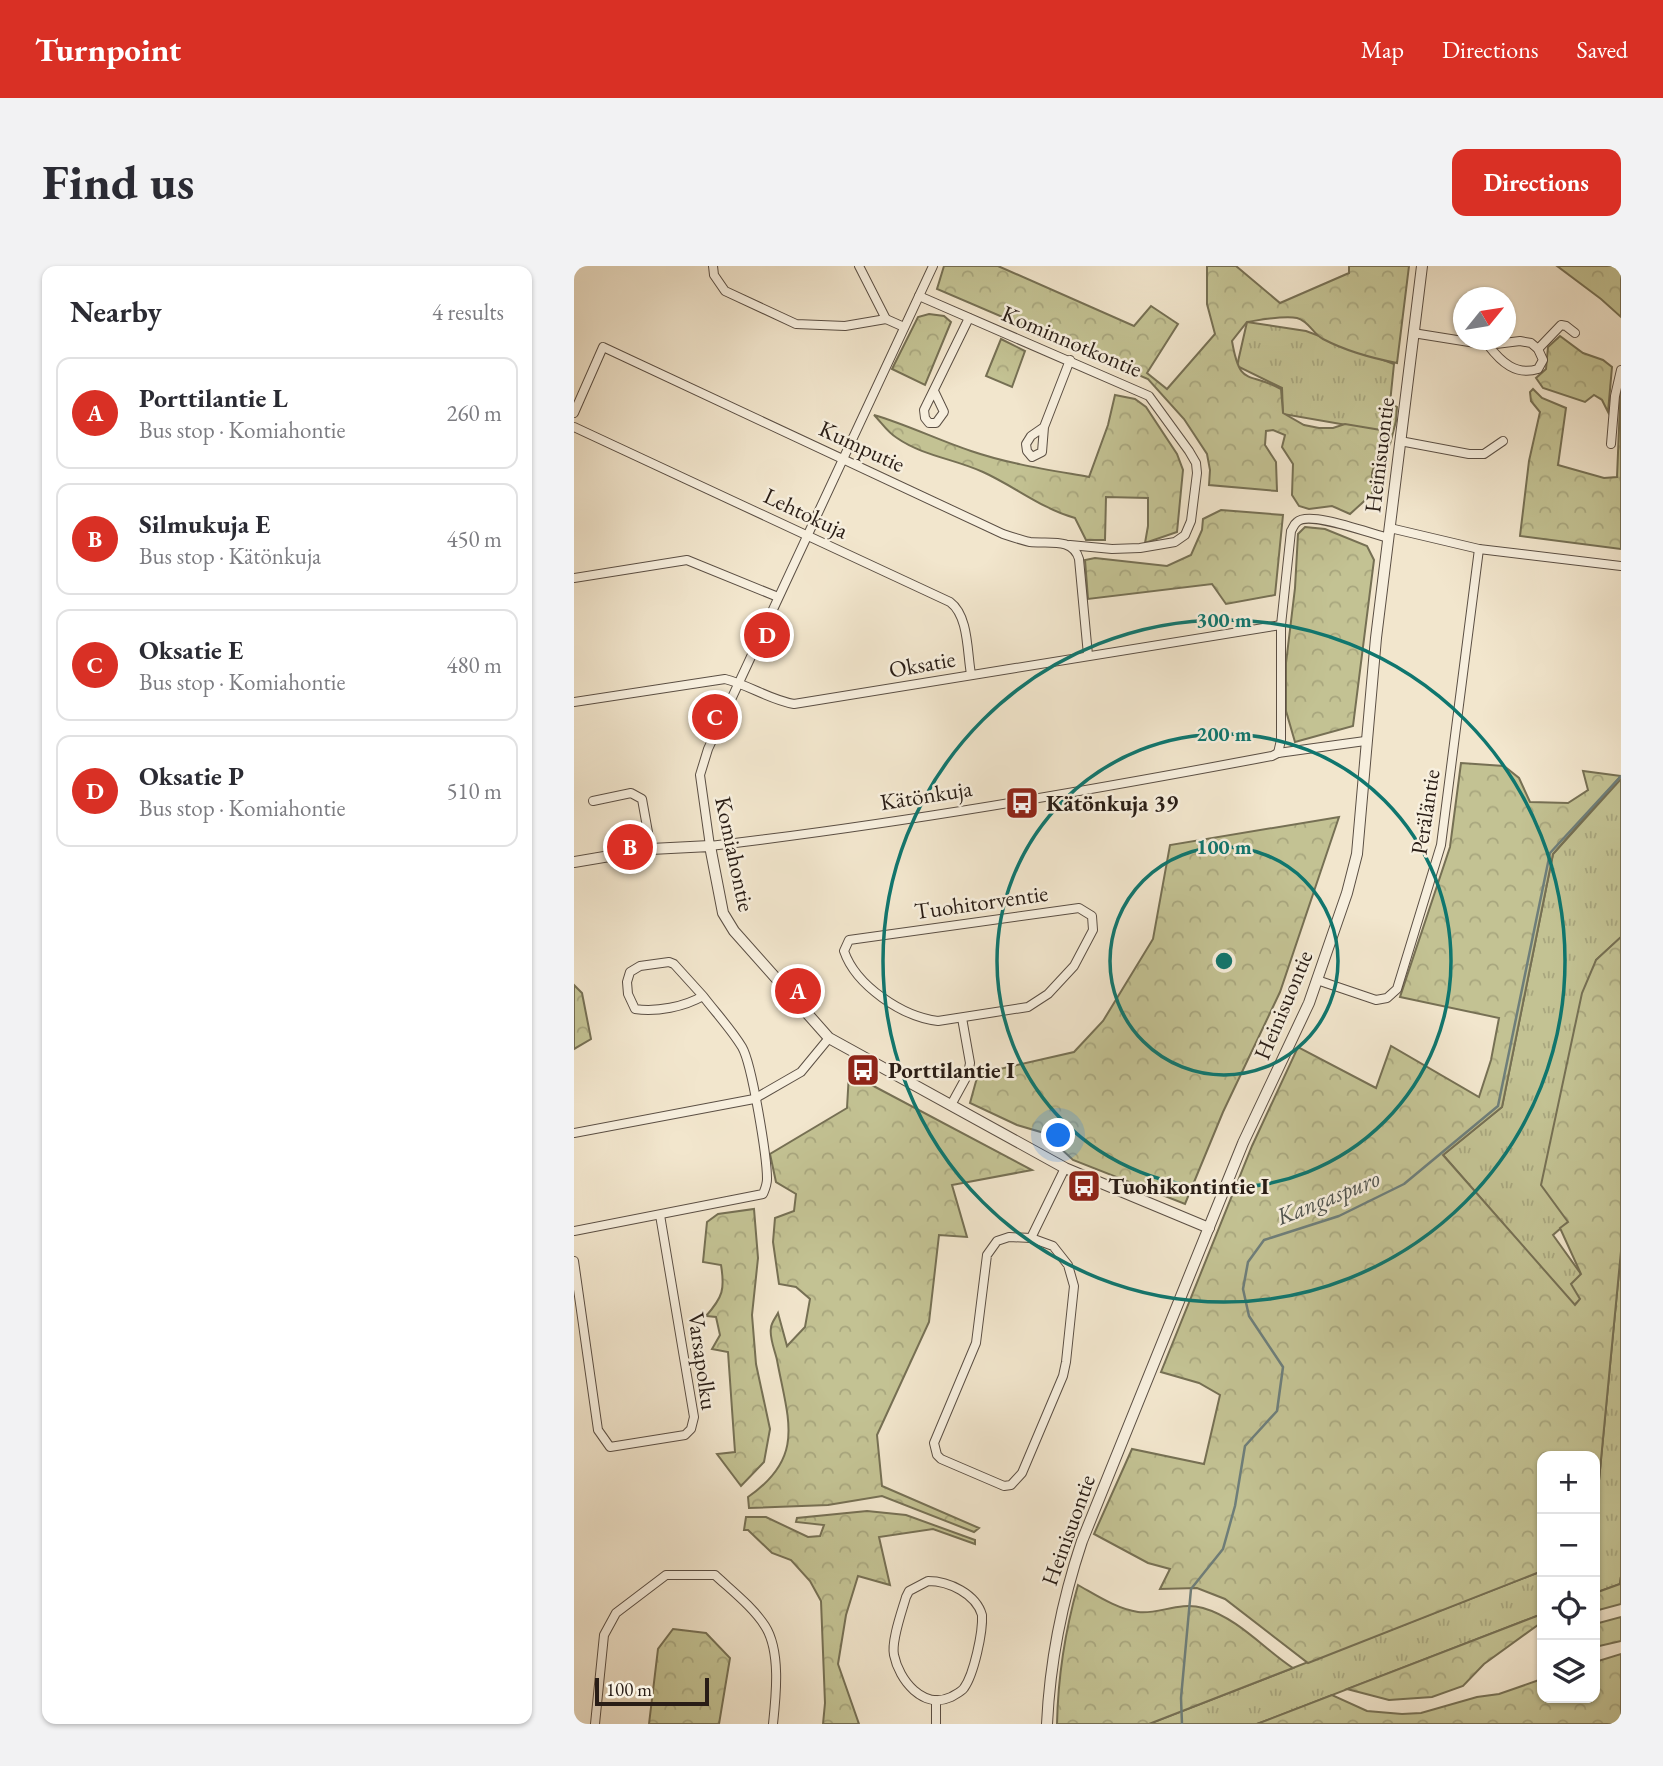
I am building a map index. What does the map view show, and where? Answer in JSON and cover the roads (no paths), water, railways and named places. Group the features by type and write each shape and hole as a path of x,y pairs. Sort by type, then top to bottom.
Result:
{"street":[{"path":"713,266 714,275 725,290 796,324 845,326 886,319 904,327"},
{"path":"859,266 886,319"},
{"name":"Komiahontie","path":"933,266 708,748 700,775 723,913 734,931 829,1038 1065,1168 1209,1228"},
{"name":"Heinisuontie","path":"1046,1724 1057,1633 1077,1558 1243,1143 1309,1003 1347,892 1357,854 1365,741 1422,266"},
{"name":"Kominnotkontie","path":"919,296 1149,396 1189,451 1196,463 1197,473 1191,522 1185,536 1175,542 1112,549 1068,544"},
{"path":"934,391 969,318"},
{"path":"1538,349 1561,325 1575,334"},
{"path":"1413,333 1453,339"},
{"path":"1492,350 1513,369 1527,372 1538,369 1542,360 1538,349 1531,344 1516,342"},
{"name":"Kumputie","path":"574,413 603,347 1003,534 1030,542 1068,544"},
{"path":"1044,427 1070,360"},
{"path":"1611,444 1615,396 1621,370"},
{"name":"Lehtokuja","path":"574,427 957,607 962,620 971,674"},
{"path":"1401,442 1469,454 1484,454 1503,441"},
{"path":"1278,753 1281,740 1280,625 1291,531 1297,521 1306,518 1321,519 1479,549 1621,566"},
{"path":"1068,544 1077,552 1079,559 1088,655"},
{"name":"Peräläntie","path":"1317,980 1376,1000 1387,998 1397,989 1441,845 1479,549"},
{"path":"574,578 687,560 778,597"},
{"name":"Oksatie","path":"574,702 725,679 782,702 794,704 1280,625"},
{"name":"Kätönkuja","path":"574,862 652,849 775,839 1158,778 1278,753 1365,741"},
{"path":"593,801 637,794 645,806 652,849"},
{"name":"Tuohitorventie","path":"1079,908 1092,916 1093,930 1074,966 1048,994 1028,1007 962,1018 928,1020 878,995 848,962 844,951 849,940 1079,908"},
{"path":"574,1231 762,1194 767,1181 766,1172 749,1065 743,1049 702,996 679,967 669,962 640,966 630,972 627,982 628,995 635,1009 646,1010 690,1003 702,996"},
{"path":"951,1105 968,1074 970,1063 962,1018"},
{"path":"574,1133 754,1099 801,1072 829,1038"},
{"path":"1031,1238 1065,1168"},
{"name":"Varsapolku","path":"574,1261 598,1430 610,1447 685,1435 691,1429 694,1417 660,1215"},
{"path":"1009,1237 1031,1238 1053,1247 1065,1259 1073,1278 1066,1363 1061,1382 1022,1473 1011,1485 1004,1486 941,1459 934,1443 976,1342 985,1265 991,1248 997,1241 1009,1237"},
{"path":"595,1724 606,1628 616,1613 666,1575 715,1575 764,1623 769,1634 777,1677 773,1724"},
{"path":"928,1581 960,1590 979,1605 982,1615 973,1665 965,1686 948,1698 936,1700 920,1695 910,1688 894,1654 906,1597 909,1591 928,1581"},
{"path":"936,1700 936,1724"}],"waterway":[{"name":"Kangaspuro","path":"1182,1724 1181,1698 1191,1589 1223,1549 1235,1506 1245,1446 1277,1411 1283,1367 1249,1316 1243,1289 1248,1262 1264,1240 1339,1216 1404,1184 1498,1106 1550,853 1621,776"}],"place":[{"name":"Oksatie P","path":"767,635"},
{"name":"Oksatie E","path":"715,717"},
{"name":"Kätönkuja 39","path":"1022,803"},
{"name":"Silmukuja E","path":"630,847"},
{"name":"Porttilantie L","path":"798,991"},
{"name":"Porttilantie I","path":"863,1070"},
{"name":"Tuohikontintie I","path":"1084,1186"}]}
